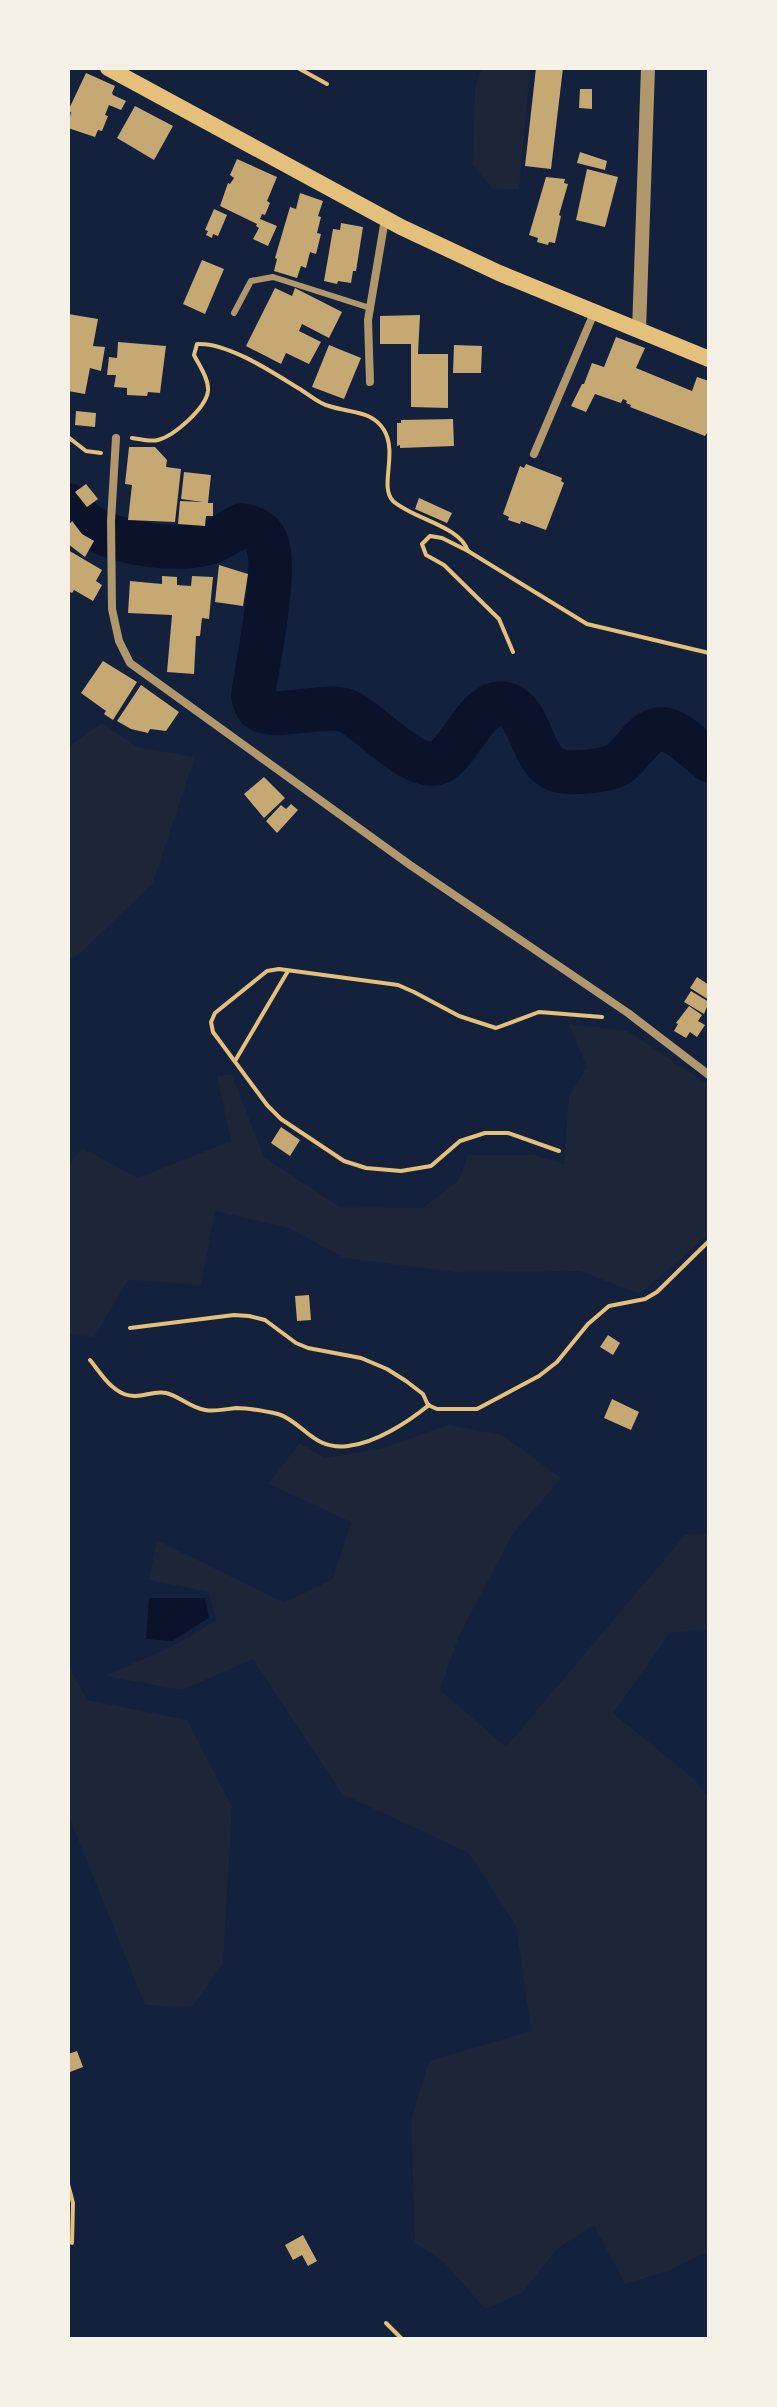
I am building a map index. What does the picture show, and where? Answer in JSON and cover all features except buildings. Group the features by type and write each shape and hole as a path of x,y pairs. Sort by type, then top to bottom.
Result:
{"main road":[{"path":"108,68 385,219 499,273 709,359"}],"street":[{"path":"639,331 648,68"},
{"path":"370,382 368,320 385,219"},
{"path":"534,454 594,313"},
{"path":"116,438 111,521 112,609 119,641 130,663 410,865 628,1013 709,1075"}],"lane":[{"path":"234,313 251,281 273,277 370,308"}],"path":[{"path":"298,68 327,84"},
{"path":"116,438 159,440 193,418 208,391 194,355 197,344 223,346 317,401 331,407 362,412 382,427 391,449 387,492 392,499 418,516 466,542 468,551"},
{"path":"68,437 86,451 115,454"},
{"path":"513,652 499,619 444,565 426,555 422,544 430,536 442,538 468,551 587,624 709,653"},
{"path":"559,1151 508,1133 485,1133 460,1141 431,1166 401,1171 366,1168 344,1161 281,1119 267,1105 213,1032 211,1022 215,1013 267,971 398,985 459,1016 496,1028 539,1012 605,1017 628,1013"},
{"path":"235,1061 288,971"},
{"path":"130,1328 234,1315 249,1316 265,1320 308,1348 361,1358 387,1369 423,1394 429,1405 437,1409 477,1409 539,1376 557,1362 588,1324 609,1306 645,1299 657,1292 709,1241"},
{"path":"90,1360 112,1387 122,1394 133,1397 165,1392 204,1410 238,1408 284,1416 324,1444 347,1447 379,1436 410,1421 429,1405"},
{"path":"68,2184 73,2203 72,2243"},
{"path":"386,2323 402,2339"}],"shaded area":[{"path":"482,68 530,68 519,189 493,190 473,165 475,88"},
{"path":"102,723 137,747 195,757 153,883 77,956 68,960 68,747"},
{"path":"569,1024 628,1031 709,1085 709,1234 640,1294 580,1271 455,1272 344,1258 289,1228 215,1211 201,1285 128,1280 94,1337 68,1334 68,1165 82,1148 138,1178 231,1141 217,1076 232,1075 264,1157 340,1207 423,1208 459,1180 468,1155 533,1155 564,1164 569,1096 587,1067"},
{"path":"448,1425 502,1435 561,1478 512,1535 459,1636 440,1690 506,1747 685,1535 709,1533 709,1629 670,1633 613,1713 695,1780 709,1799 709,2253 671,2270 625,2284 594,2225 558,2248 522,2293 485,2309 444,2262 415,2243 411,2120 429,2061 531,2031 516,1926 469,1853 342,1794 253,1659 182,1690 105,1676 175,1645 216,1620 209,1592 149,1580 157,1540 284,1603 333,1579 351,1522 269,1484 299,1443 325,1458 383,1448"},
{"path":"149,1598 205,1598 209,1618 172,1641 146,1639"},
{"path":"68,1665 87,1700 187,1720 232,1807 223,1964 192,2007 145,2005 68,1814"}],"waterway":[{"path":"68,505 91,527 117,538 148,545 195,546 221,538 242,525 262,534 269,554 269,593 253,696 255,704 265,712 347,711 406,754 430,764 440,762 447,756 479,716 496,704 506,704 515,709 542,757 557,770 587,772 617,765 647,735 661,729 679,736 709,760"}]}
